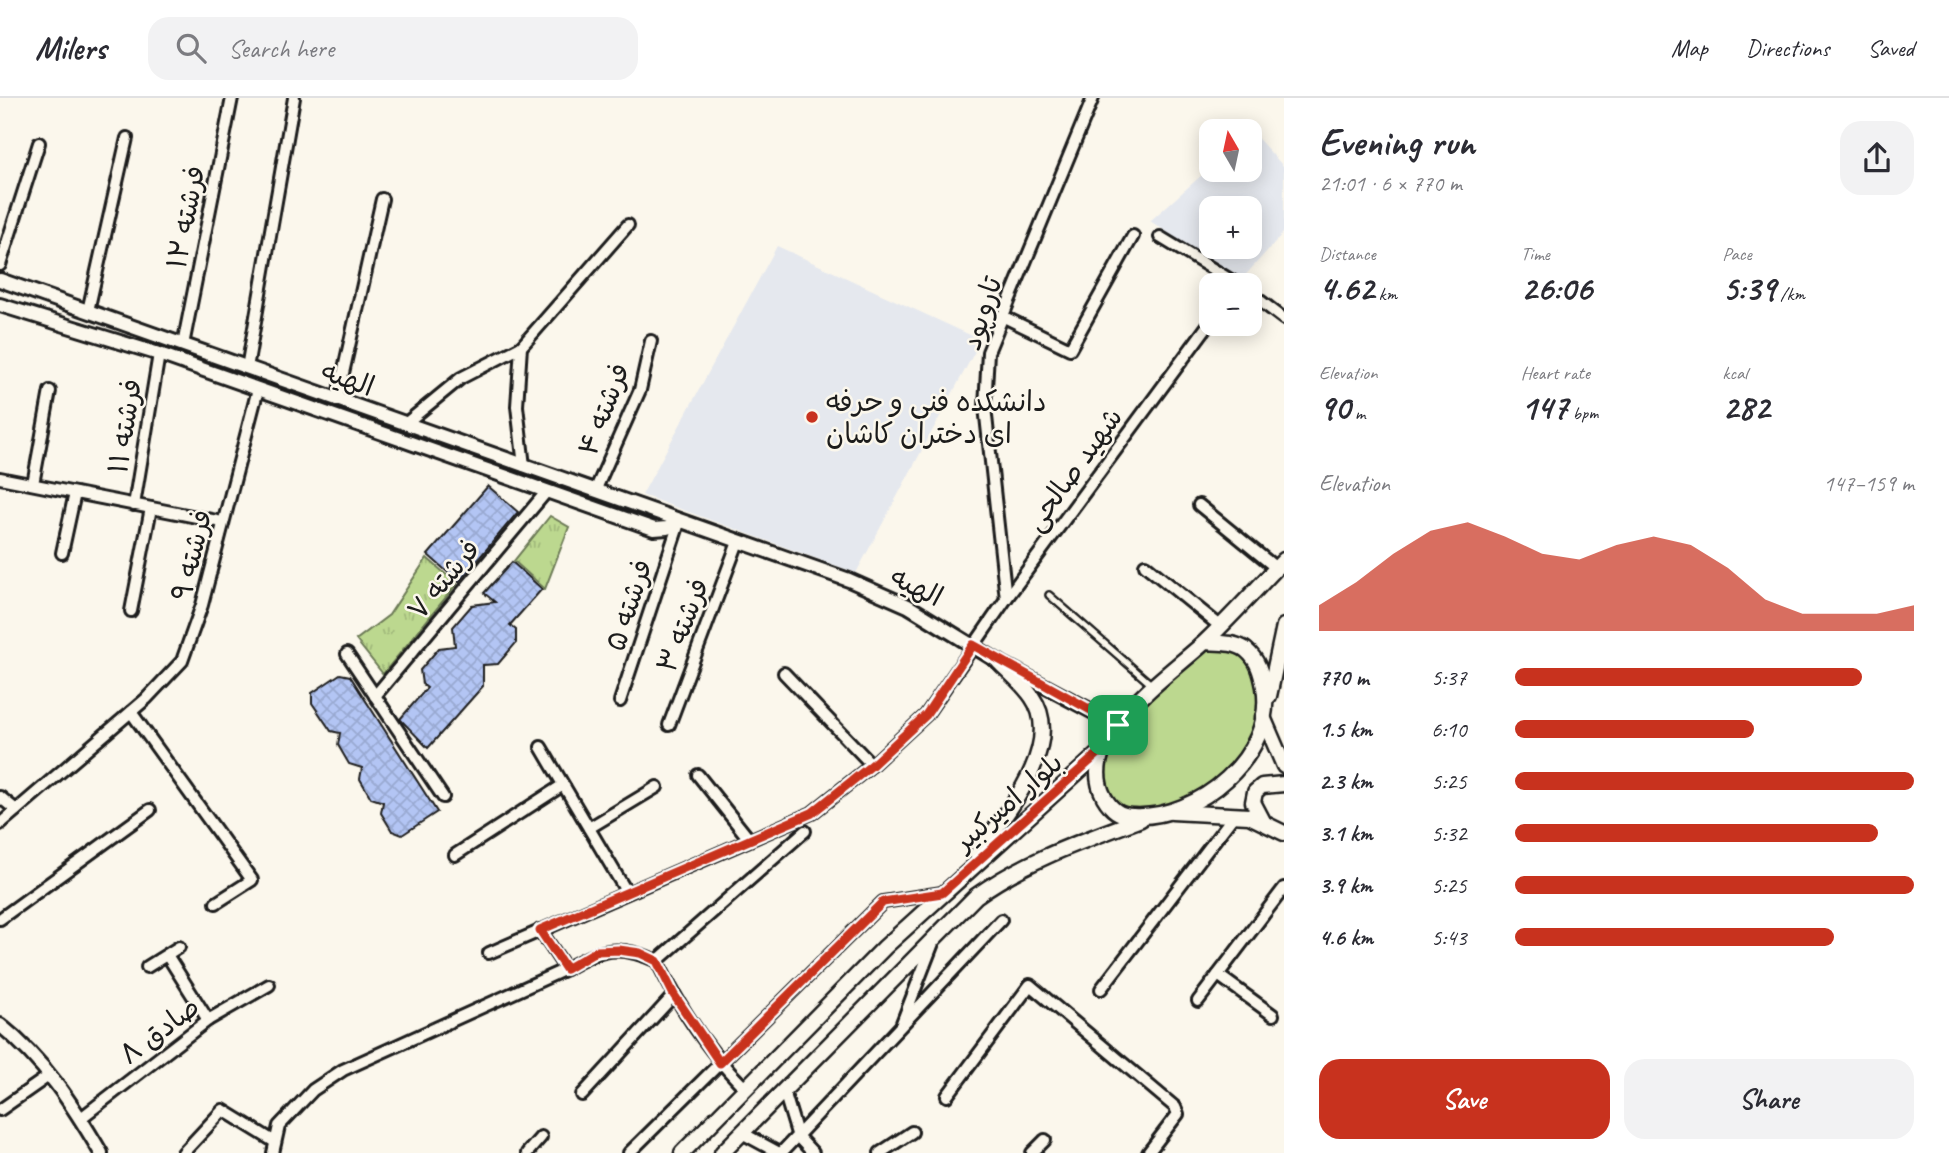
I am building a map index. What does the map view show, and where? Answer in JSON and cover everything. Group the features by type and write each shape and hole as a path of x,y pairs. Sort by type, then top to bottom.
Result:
{"main road":[{"path":"1280,564 1205,642 1153,686 1118,725 1100,752 1097,772 1100,789 1107,802 1124,816 1147,817 1207,794 1223,783 1250,751 1265,711 1284,626"},
{"path":"1205,642 1244,649 1257,661 1265,711 1284,766"},
{"path":"964,872 1012,802 1041,747 1042,726 1032,698 999,662"},
{"name":"بلوار امیرکبیر","path":"682,1153 884,947 1100,752"},
{"path":"1264,823 1253,802 1255,792 1262,786 1284,784"},
{"path":"1164,811 1235,814 1284,833"},
{"name":"بلوار امیرکبیر","path":"722,1153 976,896 1007,873 1040,857 1147,817"}],"street":[{"name":"فرشته ۱۲","path":"183,345 232,98"},
{"path":"247,368 294,98"},
{"name":"تاروپود","path":"1006,599 985,407 988,352 1093,98"},
{"path":"88,312 127,138"},
{"path":"0,265 39,143"},
{"path":"337,400 382,199"},
{"path":"405,424 461,378 521,347 628,225"},
{"path":"1002,316 1070,349 1133,236"},
{"path":"1160,237 1218,273"},
{"name":"الهیه","path":"0,280 890,598 999,662 1118,725"},
{"path":"1262,302 1284,319"},
{"name":"الهیه","path":"0,304 159,354 654,529 679,523"},
{"name":"شهید صالحی","path":"489,953 626,891 812,813 872,765 926,715 1006,599 1200,336"},
{"name":"فرشته ۴","path":"595,491 640,390 650,341"},
{"path":"521,347 517,406 524,466"},
{"name":"فرشته ۱۱","path":"134,505 159,354"},
{"name":"فرشته ۹","path":"0,824 131,712 170,675 191,643 258,389"},
{"path":"33,484 50,391"},
{"path":"351,422 357,407"},
{"path":"0,478 222,522"},
{"name":"فرشته ۷","path":"375,696 547,491"},
{"path":"62,553 75,493"},
{"path":"1199,505 1280,564"},
{"path":"131,611 151,508"},
{"name":"فرشته ۵","path":"620,701 679,523"},
{"name":"فرشته ۳","path":"669,724 738,542"},
{"path":"1145,565 1220,626"},
{"path":"347,654 443,797"},
{"path":"783,673 872,765"},
{"path":"131,712 252,880 216,903"},
{"path":"541,747 626,891"},
{"path":"698,775 749,839"},
{"path":"455,855 563,785"},
{"path":"589,828 657,787"},
{"path":"0,797 16,810"},
{"path":"0,919 150,810"},
{"path":"1101,989 1235,814"},
{"path":"657,961 805,831"},
{"path":"1198,1001 1284,888"},
{"path":"629,1153 883,902 942,893"},
{"path":"741,1133 780,1153 1002,920"},
{"path":"540,930 566,969"},
{"path":"900,1028 935,937"},
{"path":"147,968 179,947"},
{"path":"183,1153 223,1110 274,1148 279,1126 313,1090 344,1070 566,969 597,951 640,953 657,961 674,995 720,1063 746,1089"},
{"path":"167,955 208,1020"},
{"path":"1218,975 1273,1014"},
{"name":"صادق ۸","path":"80,1118 208,1020 269,985"},
{"path":"947,1096 1030,985 1175,1107 1178,1114 1174,1122 1148,1153"},
{"path":"582,1095 674,995"},
{"path":"0,1025 20,1042 50,1075 100,1153"},
{"path":"0,1110 50,1075"},
{"path":"783,1091 798,1137 813,1153"},
{"path":"880,1153 912,1132"},
{"path":"527,1153 541,1137"},
{"path":"1032,1153 1045,1140"}],"lane":[{"path":"1049,595 1153,686"}],"shaded area":[{"path":"1262,143 1284,167 1284,232 1262,257 1262,196 1199,196 1199,253 1150,221 1199,178 1199,182 1262,182"},
{"name":"دانشکده فنی و حرفه ای دختران کاشان","path":"777,246 981,340 856,573 642,495"},
{"path":"1209,259 1260,259 1247,273 1230,273"}],"green space":[{"path":"550,516 569,527 545,589 514,561"},
{"path":"427,558 457,584 383,674 356,640 389,615"},
{"path":"1205,645 1227,646 1255,662 1264,704 1257,732 1222,780 1179,804 1126,813 1103,788 1108,744 1120,727"}],"building":[{"path":"488,486 518,512 459,582 428,555"},
{"path":"512,562 542,589 510,625 516,630 516,643 498,664 483,665 483,686 428,748 400,719 427,688 422,684 420,670 439,648 455,646 453,627 472,605 495,602 484,593"},
{"path":"340,674 350,676 437,812 402,835 392,831 381,813 383,802 371,798 360,779 362,768 349,764 338,745 340,733 331,731 312,703 312,693"}],"place":[{"name":"دانشکده فنی و حرفه ای دختران کاشان","path":"812,417"}],"route":[{"path":"973,645 999,662 1118,725 1100,752 942,893 883,902 720,1063 674,995 657,961 640,953 597,951 566,969 540,930 812,813 872,765 926,715 973,645"}]}
